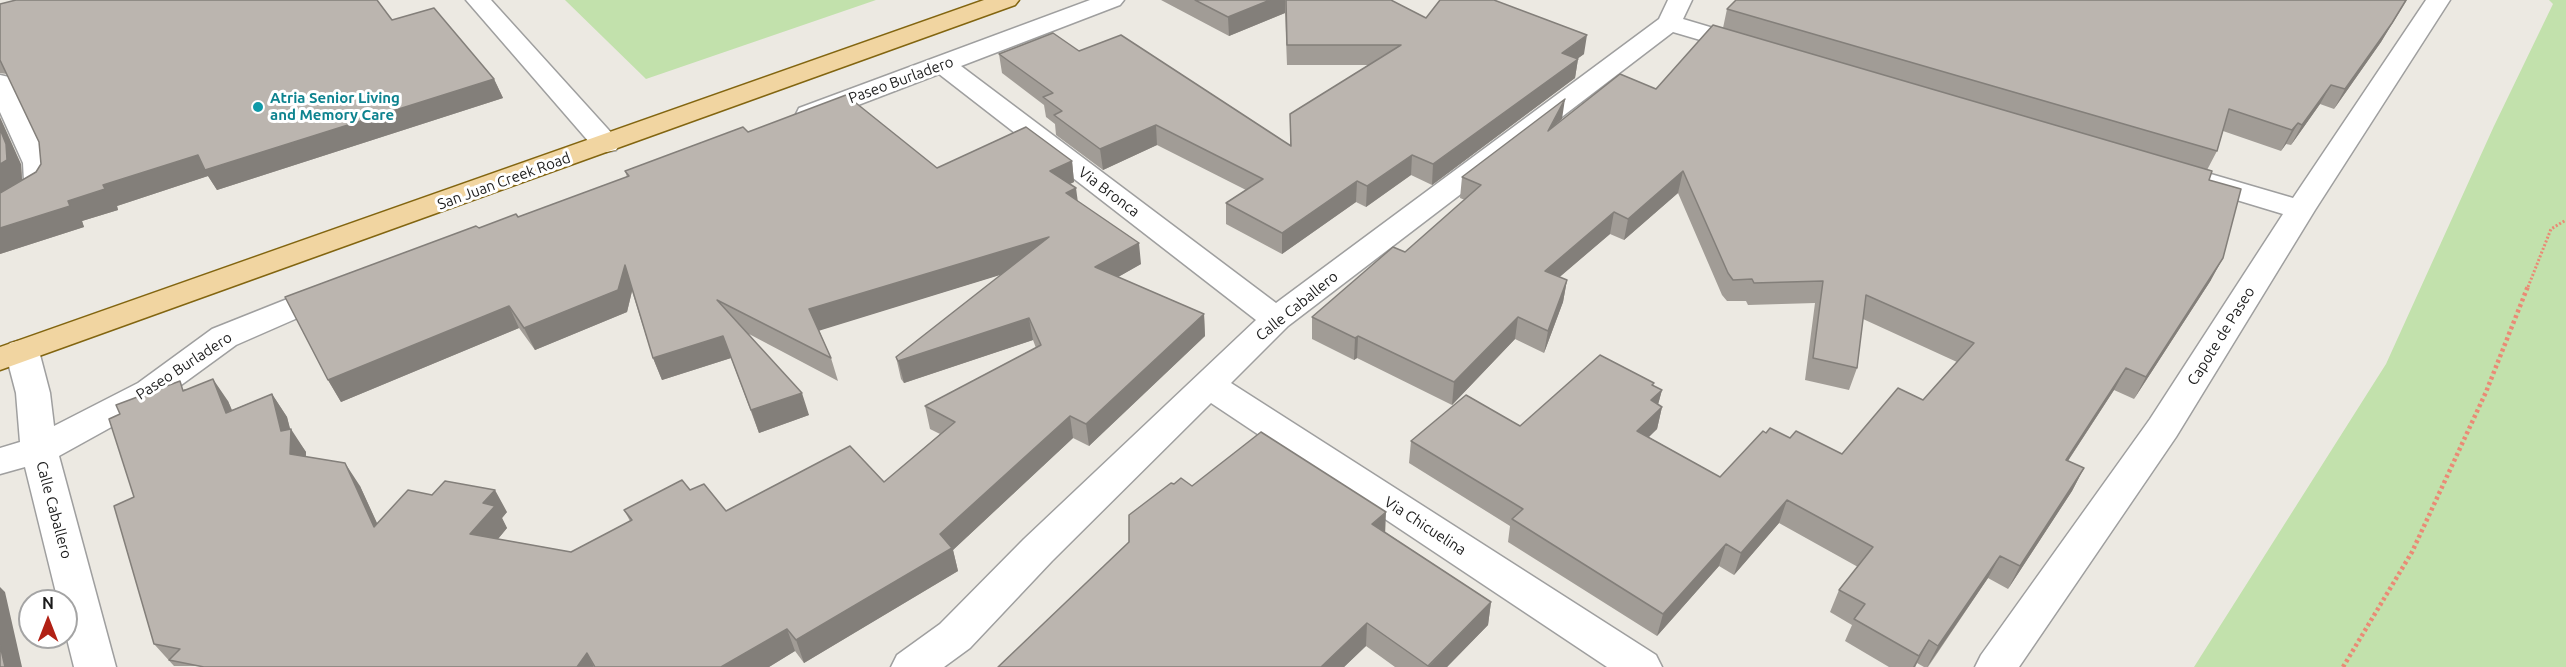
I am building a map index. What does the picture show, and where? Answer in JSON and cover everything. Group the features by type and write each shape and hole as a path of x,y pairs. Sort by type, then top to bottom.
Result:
{"main road":[{"name":"San Juan Creek Road","path":"11,355 1007,0"}],"street":[{"path":"478,0 606,144"},
{"name":"Paseo Burladero","path":"786,122 1112,0"},
{"name":"Capote de Paseo","path":"1996,667 2163,428 2300,210 2438,0"},
{"path":"1675,11 1772,53"},
{"name":"Calle Caballero","path":"912,667 955,636 1038,550 1276,319 1675,11"},
{"name":"Via Bronca","path":"942,64 1276,319"},
{"path":"0,83 37,163 39,184 0,208"},
{"path":"2174,172 2300,210"},
{"name":"Paseo Burladero","path":"0,461 39,450 150,391 224,337 351,284"},
{"name":"Calle Caballero","path":"11,355 33,393 39,450 95,667"},
{"name":"Via Chicuelina","path":"1209,385 1641,667"}],"path":[{"path":"2343,667 2412,552 2486,392 2551,229 2566,219"}],"green space":[{"path":"565,0 876,0 646,79"},
{"path":"2549,0 2566,0 2566,667 2194,667 2386,364 2494,126 2553,4"}],"building":[{"path":"16,0 377,0 392,20 434,8 494,79 205,170 198,155 103,185 105,189 68,201 70,206 0,228 0,193 36,172 41,164 39,142 0,60 0,4"},
{"path":"1195,0 1270,0 1228,17"},
{"path":"1286,0 1391,0 1426,18 1440,0 1494,0 1587,35 1562,53 1578,59 1433,164 1412,155 1367,186 1357,181 1282,233 1226,203 1263,179 1156,125 1100,149 1054,115 1062,111 1043,97 1053,93 999,54 1053,33 1079,51 1121,35 1291,146 1290,114 1401,45 1287,45"},
{"path":"1736,0 2406,0 2345,89 2331,85 2302,125 2298,123 2292,130 2229,109 2217,151 1727,9"},
{"path":"1713,25 2212,171 2209,180 2241,189 2223,258 2146,377 2126,368 2066,460 2084,468 2020,566 2000,556 1938,646 1929,640 1919,656 1854,619 1865,604 1839,590 1873,547 1787,500 1741,553 1726,544 1663,614 1512,519 1523,509 1411,441 1466,395 1520,426 1600,355 1654,383 1652,385 1662,390 1651,400 1662,407 1637,431 1720,477 1763,431 1766,433 1770,428 1790,438 1796,431 1842,454 1898,388 1923,400 1974,343 1866,295 1857,368 1813,358 1823,281 1754,283 1752,279 1733,280 1683,171 1628,219 1614,212 1545,271 1567,280 1548,331 1518,317 1454,382 1358,336 1355,338 1312,317 1393,247 1405,252 1481,185 1462,177 1565,99 1548,131 1620,74 1656,89"},
{"path":"846,95 937,168 1026,127 1072,161 1050,171 1076,188 1066,193 1139,243 1095,267 1204,314 1086,424 1070,416 940,534 952,548 796,640 787,629 721,667 595,667 587,653 577,667 204,667 169,660 180,649 154,644 114,506 134,497 109,419 120,414 116,405 180,381 183,391 213,379 226,413 272,394 281,431 291,429 290,454 345,463 374,527 408,490 432,495 445,481 495,490 483,503 495,506 470,534 571,552 632,520 624,510 682,480 690,490 704,484 726,511 850,446 884,482 955,422 925,406 1041,345 1029,318 898,361 896,357 1049,237 809,309 831,358 717,300 802,393 751,410 723,336 653,358 625,265 618,290 524,328 509,306 328,380 285,297 476,226 479,228 516,214 518,217 629,176 625,171 743,127 748,132"},
{"path":"0,129 6,144 7,160 0,164"},
{"path":"1261,432 1386,512 1372,524 1491,602 1428,666 1367,623 1321,667 998,667 1129,542 1129,515 1181,478 1192,486"},
{"path":"0,645 5,667 0,667"}],"place":[{"name":"Atria Senior Living and Memory Care","path":"258,107"}]}
